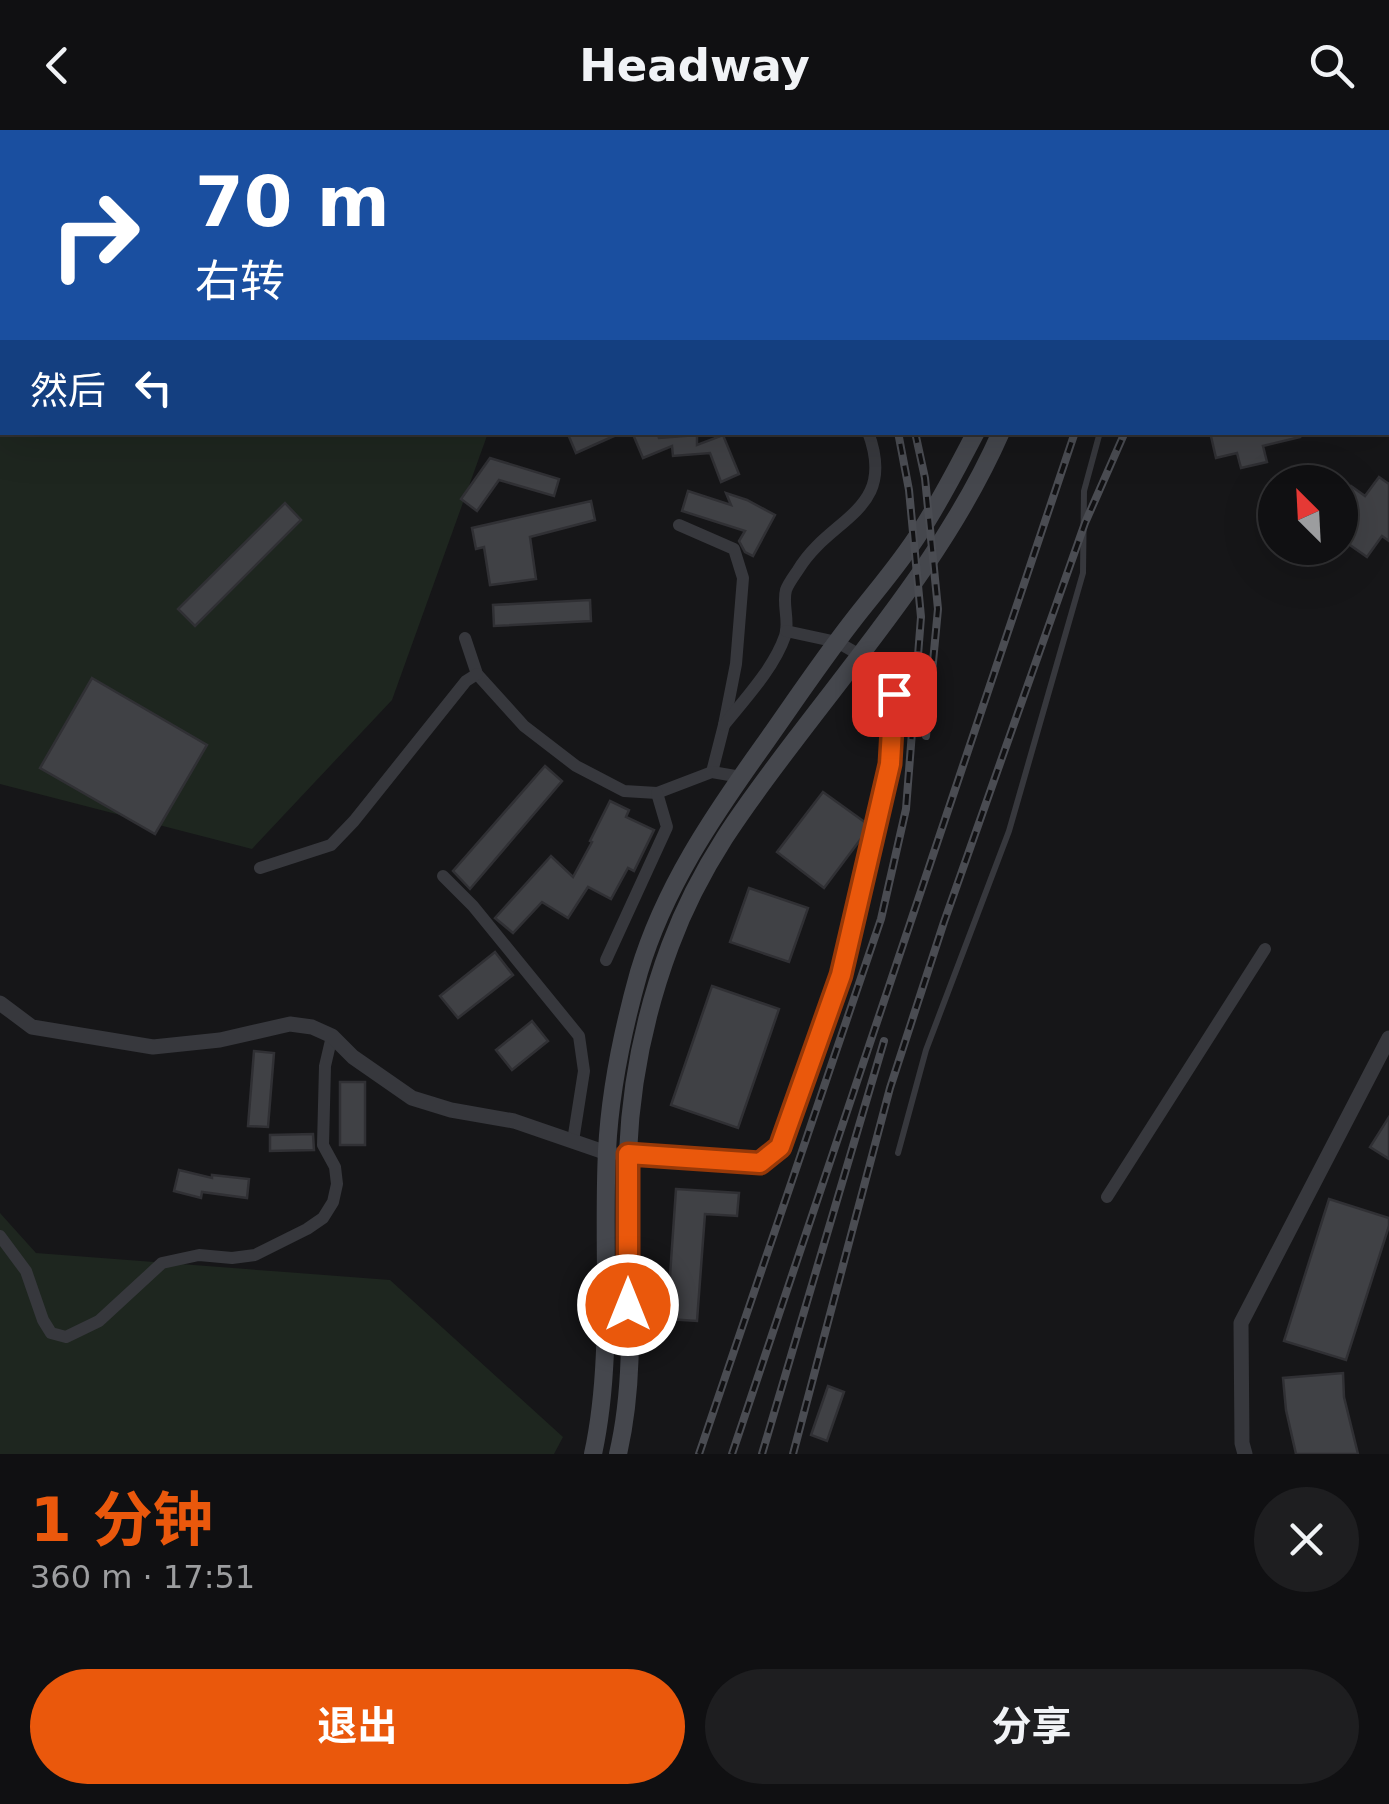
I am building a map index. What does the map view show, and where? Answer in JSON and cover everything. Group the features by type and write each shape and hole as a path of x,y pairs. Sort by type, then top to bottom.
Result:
{"main road":[{"path":"593,1454 604,1379 610,1105 640,971 660,915 693,849 825,657 919,534 974,435"},
{"path":"618,1454 629,1367 628,1154 632,1088 646,1020 670,947 712,855 744,806 938,550 1000,435"}],"street":[{"path":"724,725 762,678 786,632 786,590 794,576 840,524 858,511 871,492 876,460 869,435"},
{"path":"679,524 734,549 743,578 736,664 712,772"},
{"path":"0,1003 32,1026 153,1047 220,1040 290,1024 312,1027 332,1036 412,1098 514,1121 607,1153 760,1163 780,1147 841,975 890,764 894,694 883,668 837,642 786,632"},
{"path":"466,638 477,674 524,726 576,766 624,791 657,794 712,772 741,777"},
{"path":"260,868 331,844 466,682 477,674"},
{"path":"606,960 667,826 657,794"},
{"path":"443,876 473,906 579,1036 584,1071 573,1141"},
{"path":"1107,1197 1265,949"},
{"path":"0,1236 26,1271 43,1320 51,1332 66,1337 99,1321 162,1263 200,1255 256,1255 316,1224 328,1211 337,1184 335,1168 323,1145 325,1066 332,1036"},
{"path":"1246,1454 1242,1443 1241,1323 1389,1038"}],"lane":[{"path":"898,1153 926,1050 1008,831 1083,573 1084,491 1099,435"}],"shaded area":[{"path":"0,435 487,435 392,700 252,849 0,784"},
{"path":"0,1213 36,1253 390,1280 563,1437 554,1454 0,1454"}],"building":[{"path":"568,435 616,435 576,453"},
{"path":"633,435 697,435 697,445 723,435 739,474 721,482 710,453 673,456 672,446 643,458"},
{"path":"1211,435 1300,435 1263,446 1267,462 1241,468 1237,453 1216,458"},
{"path":"490,458 559,479 554,496 499,480 477,511 461,499"},
{"path":"1379,477 1389,484 1389,541 1382,536 1367,557 1358,551 1358,491 1365,496"},
{"path":"688,491 731,505 726,493 775,515 753,556 745,552 739,541 745,531 682,511"},
{"path":"591,501 595,520 530,537 536,579 490,585 484,547 476,549 472,528"},
{"path":"285,503 301,520 195,626 178,609"},
{"path":"590,600 591,621 494,626 493,605"},
{"path":"92,678 207,745 155,834 40,768"},
{"path":"545,766 562,781 470,889 453,871"},
{"path":"823,792 866,823 863,836 824,888 777,852"},
{"path":"610,801 629,810 626,817 654,830 634,871 628,868 611,899 588,887 568,918 542,902 513,933 495,918 551,856 573,877"},
{"path":"749,888 808,908 789,962 730,942"},
{"path":"495,952 513,975 458,1018 440,996"},
{"path":"712,986 779,1009 738,1128 671,1105"},
{"path":"532,1021 548,1041 512,1070 496,1050"},
{"path":"254,1051 274,1053 268,1127 248,1126"},
{"path":"340,1082 365,1082 365,1145 340,1145"},
{"path":"1389,1117 1389,1159 1370,1147"},
{"path":"313,1134 314,1150 270,1151 270,1135"},
{"path":"179,1170 212,1178 249,1179 247,1198 202,1192 201,1198 174,1191"},
{"path":"676,1189 739,1193 737,1216 705,1214 697,1321 667,1319"},
{"path":"1329,1199 1389,1218 1346,1360 1284,1341"},
{"path":"1343,1373 1344,1397 1358,1454 1296,1454 1283,1378"},
{"path":"828,1386 844,1392 827,1441 811,1435"}],"railway":[{"path":"699,1454 881,919 906,809 921,617 909,490 899,435"},
{"path":"916,435 925,478 938,609 926,736"},
{"path":"732,1454 1074,435"},
{"path":"793,1454 890,1088 944,922 1085,523 1124,435"},
{"path":"762,1454 884,1041"}],"route":[{"path":"628,1305 628,1154 760,1163 780,1147 841,975 890,764 894,694"}]}
